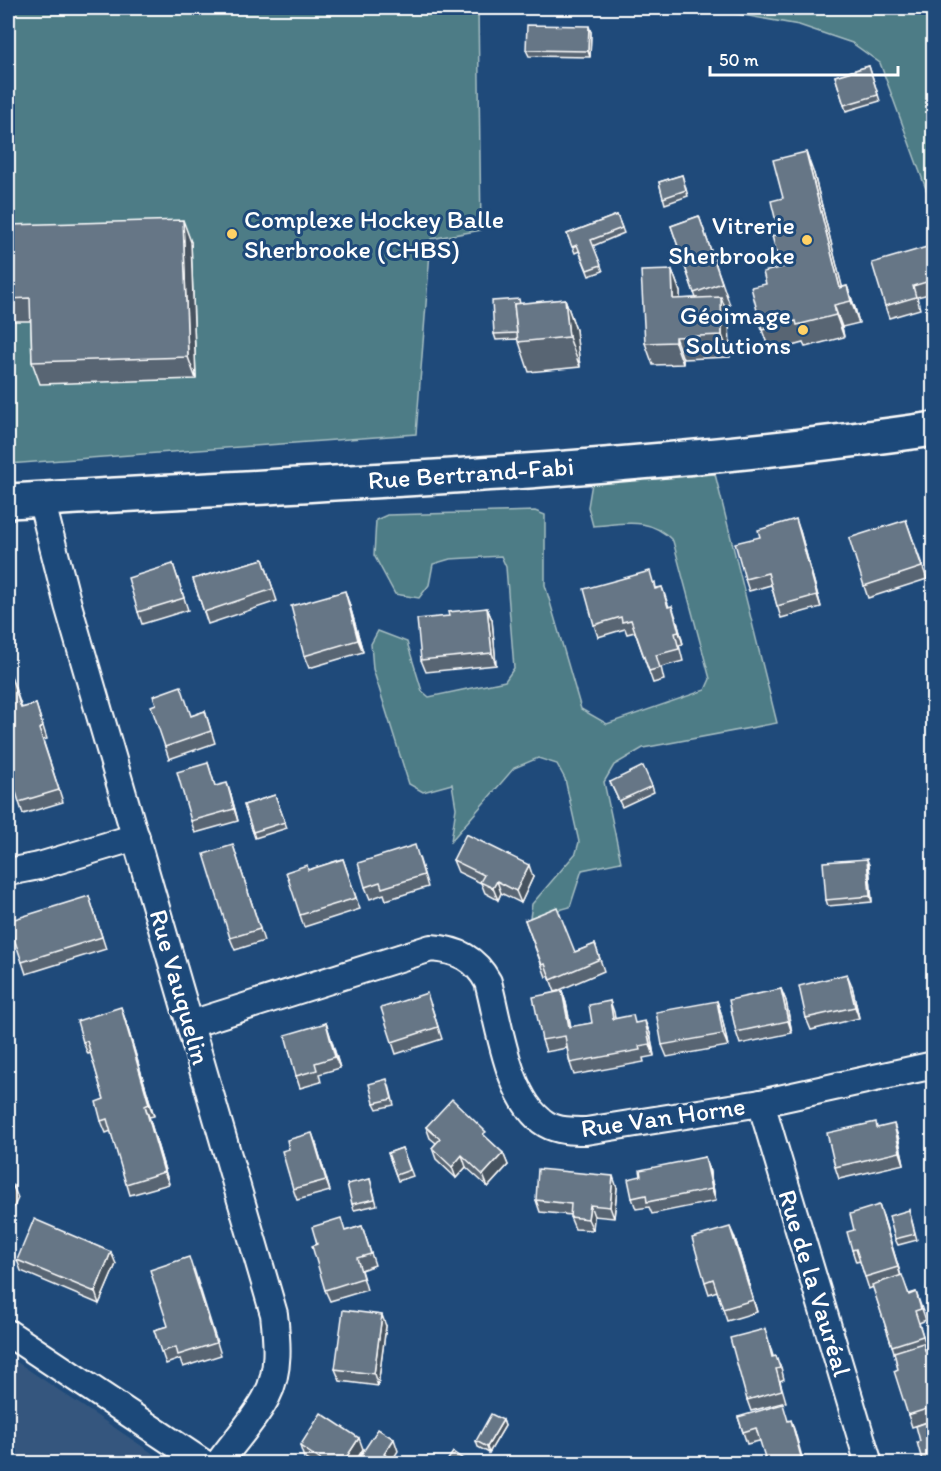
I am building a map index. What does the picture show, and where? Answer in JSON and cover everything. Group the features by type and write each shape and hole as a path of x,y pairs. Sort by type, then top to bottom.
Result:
{"street":[{"name":"Rue Bertrand-Fabi","path":"8,501 519,471 702,457 802,447 933,429"},
{"name":"Rue Vauquelin","path":"41,499 69,605 271,1302 277,1341 275,1369 267,1396 218,1464"},
{"path":"8,872 39,866 136,837"},
{"name":"Rue Van Horne","path":"191,1024 431,948 449,949 465,955 480,968 488,982 515,1083 524,1103 547,1125 564,1131 586,1131 761,1102 933,1065"},
{"name":"Rue de la Vauréal","path":"761,1102 869,1464"},
{"path":"8,1333 205,1464"}],"shaded area":[{"path":"8,1356 167,1463 8,1463"}],"green space":[{"name":"Complexe Hockey Balle Sherbrooke (CHBS)","path":"8,8 478,8 481,230 431,239 416,434 8,464"},
{"path":"704,8 933,8 933,208 880,63 852,43 799,25"},
{"path":"715,474 777,723 643,748 614,765 604,782 621,862 582,870 570,907 530,918 532,904 576,853 579,842 565,779 557,764 538,758 514,768 451,841 456,808 452,784 423,792 409,784 373,669 371,644 378,631 407,642 422,691 429,697 505,681 514,668 506,567 501,556 450,559 433,564 429,585 419,598 395,594 374,555 376,520 387,515 535,511 545,515 545,585 581,709 607,724 705,690 710,679 673,541 655,528 636,523 593,526 588,507 592,483"}],"building":[{"path":"527,25 589,26 588,51 526,50"},
{"path":"869,66 878,95 844,105 835,76"},
{"path":"806,152 840,288 847,286 851,301 834,305 836,315 797,325 796,321 762,330 751,287 766,284 763,272 788,266 785,256 778,258 772,236 779,234 771,201 783,198 773,160"},
{"path":"682,175 686,190 663,198 659,182"},
{"path":"617,215 622,228 591,240 601,265 587,270 577,245 572,247 567,234"},
{"path":"699,216 722,283 694,293 671,226"},
{"path":"183,220 188,357 32,362 30,298 8,299 8,225"},
{"path":"927,247 933,280 913,286 916,297 885,306 872,263"},
{"path":"672,270 673,299 721,297 722,335 675,337 675,342 645,343 641,271"},
{"path":"519,299 520,304 514,304 517,333 494,334 492,301"},
{"path":"565,299 569,337 518,342 514,304"},
{"path":"796,519 817,595 777,606 768,573 745,579 735,543 760,537 758,530"},
{"path":"906,520 922,567 864,586 849,538"},
{"path":"263,559 273,589 204,612 193,579"},
{"path":"173,564 184,598 138,612 128,578"},
{"path":"650,571 655,589 662,587 668,607 672,606 679,632 675,633 679,649 656,655 660,668 649,671 631,620 622,622 621,617 594,625 584,589"},
{"path":"345,591 358,640 304,656 291,606"},
{"path":"487,608 492,653 421,660 417,619 449,616 448,612"},
{"path":"8,670 21,708 36,704 43,727 39,729 59,790 19,802 8,766"},
{"path":"181,686 191,716 205,711 211,731 165,747 151,706 156,704 153,696"},
{"path":"208,763 215,786 227,783 234,809 191,821 177,772"},
{"path":"643,766 652,786 619,801 610,782"},
{"path":"275,795 285,822 253,832 244,805"},
{"path":"466,834 529,865 516,891 497,881 493,888 480,882 484,875 453,860"},
{"path":"233,845 260,929 230,938 204,854"},
{"path":"415,845 424,875 382,888 380,882 365,887 358,863"},
{"path":"343,859 356,898 300,915 286,872 307,865 308,870"},
{"path":"867,859 870,896 826,900 823,862"},
{"path":"89,896 102,937 22,962 8,921"},
{"path":"557,907 575,952 595,944 600,959 551,980 545,964 542,965 525,920"},
{"path":"847,974 855,1007 806,1018 799,986"},
{"path":"781,989 788,1021 736,1032 729,1000"},
{"path":"562,991 569,1027 592,1023 589,1005 610,1001 613,1019 633,1015 635,1023 645,1021 650,1044 639,1046 640,1050 570,1063 565,1036 542,1040 533,997"},
{"path":"427,993 438,1027 392,1042 381,1008"},
{"path":"717,1001 723,1034 662,1045 656,1012"},
{"path":"121,1007 149,1104 145,1106 164,1172 126,1184 107,1119 101,1121 96,1102 104,1099 87,1041 83,1042 77,1021"},
{"path":"326,1023 335,1057 315,1063 317,1070 296,1076 285,1035"},
{"path":"387,1079 392,1099 374,1103 369,1084"},
{"path":"452,1099 486,1132 483,1134 503,1153 483,1175 462,1155 452,1167 432,1148 440,1139 426,1127"},
{"path":"876,1122 877,1128 894,1124 900,1152 835,1167 827,1133"},
{"path":"312,1133 326,1180 293,1189 282,1151 289,1149 287,1140"},
{"path":"402,1148 410,1170 396,1175 388,1153"},
{"path":"705,1157 712,1189 647,1202 646,1195 632,1198 628,1179 641,1176 640,1170"},
{"path":"538,1169 613,1176 610,1207 590,1205 588,1219 570,1217 571,1204 536,1200"},
{"path":"370,1179 375,1199 352,1204 347,1184"},
{"path":"8,1183 13,1186 8,1199"},
{"path":"879,1205 898,1267 865,1277 856,1249 852,1250 847,1232 854,1230 850,1214"},
{"path":"909,1210 915,1234 895,1239 889,1216"},
{"path":"341,1218 345,1231 362,1226 371,1254 357,1258 363,1278 325,1290 312,1246 317,1244 312,1227"},
{"path":"34,1219 111,1252 95,1292 17,1260"},
{"path":"730,1227 753,1300 723,1309 713,1279 705,1282 692,1238"},
{"path":"189,1257 216,1343 178,1355 176,1347 161,1352 154,1330 168,1326 150,1270"},
{"path":"902,1275 909,1295 916,1292 921,1309 915,1311 923,1336 892,1346 872,1285"},
{"path":"343,1310 382,1315 374,1374 335,1369"},
{"path":"765,1329 772,1357 776,1356 780,1368 776,1369 782,1390 747,1400 730,1338"},
{"path":"923,1343 929,1364 933,1362 933,1407 908,1415 894,1371 898,1369 894,1352"},
{"path":"783,1404 788,1421 791,1420 803,1464 767,1464 756,1428 743,1432 738,1417"},
{"path":"321,1413 359,1438 342,1464 327,1464 300,1446"},
{"path":"491,1414 503,1420 487,1447 476,1441"},
{"path":"933,1420 933,1464 923,1464 917,1442 920,1441 916,1426"},
{"path":"378,1429 394,1439 384,1454 398,1464 355,1464"},
{"path":"453,1452 470,1464 445,1464"}],"place":[{"name":"Complexe Hockey Balle Sherbrooke (CHBS)","path":"232,234"},
{"name":"Vitrerie Sherbrooke","path":"807,240"},
{"name":"Géoimage Solutions","path":"803,330"}]}
